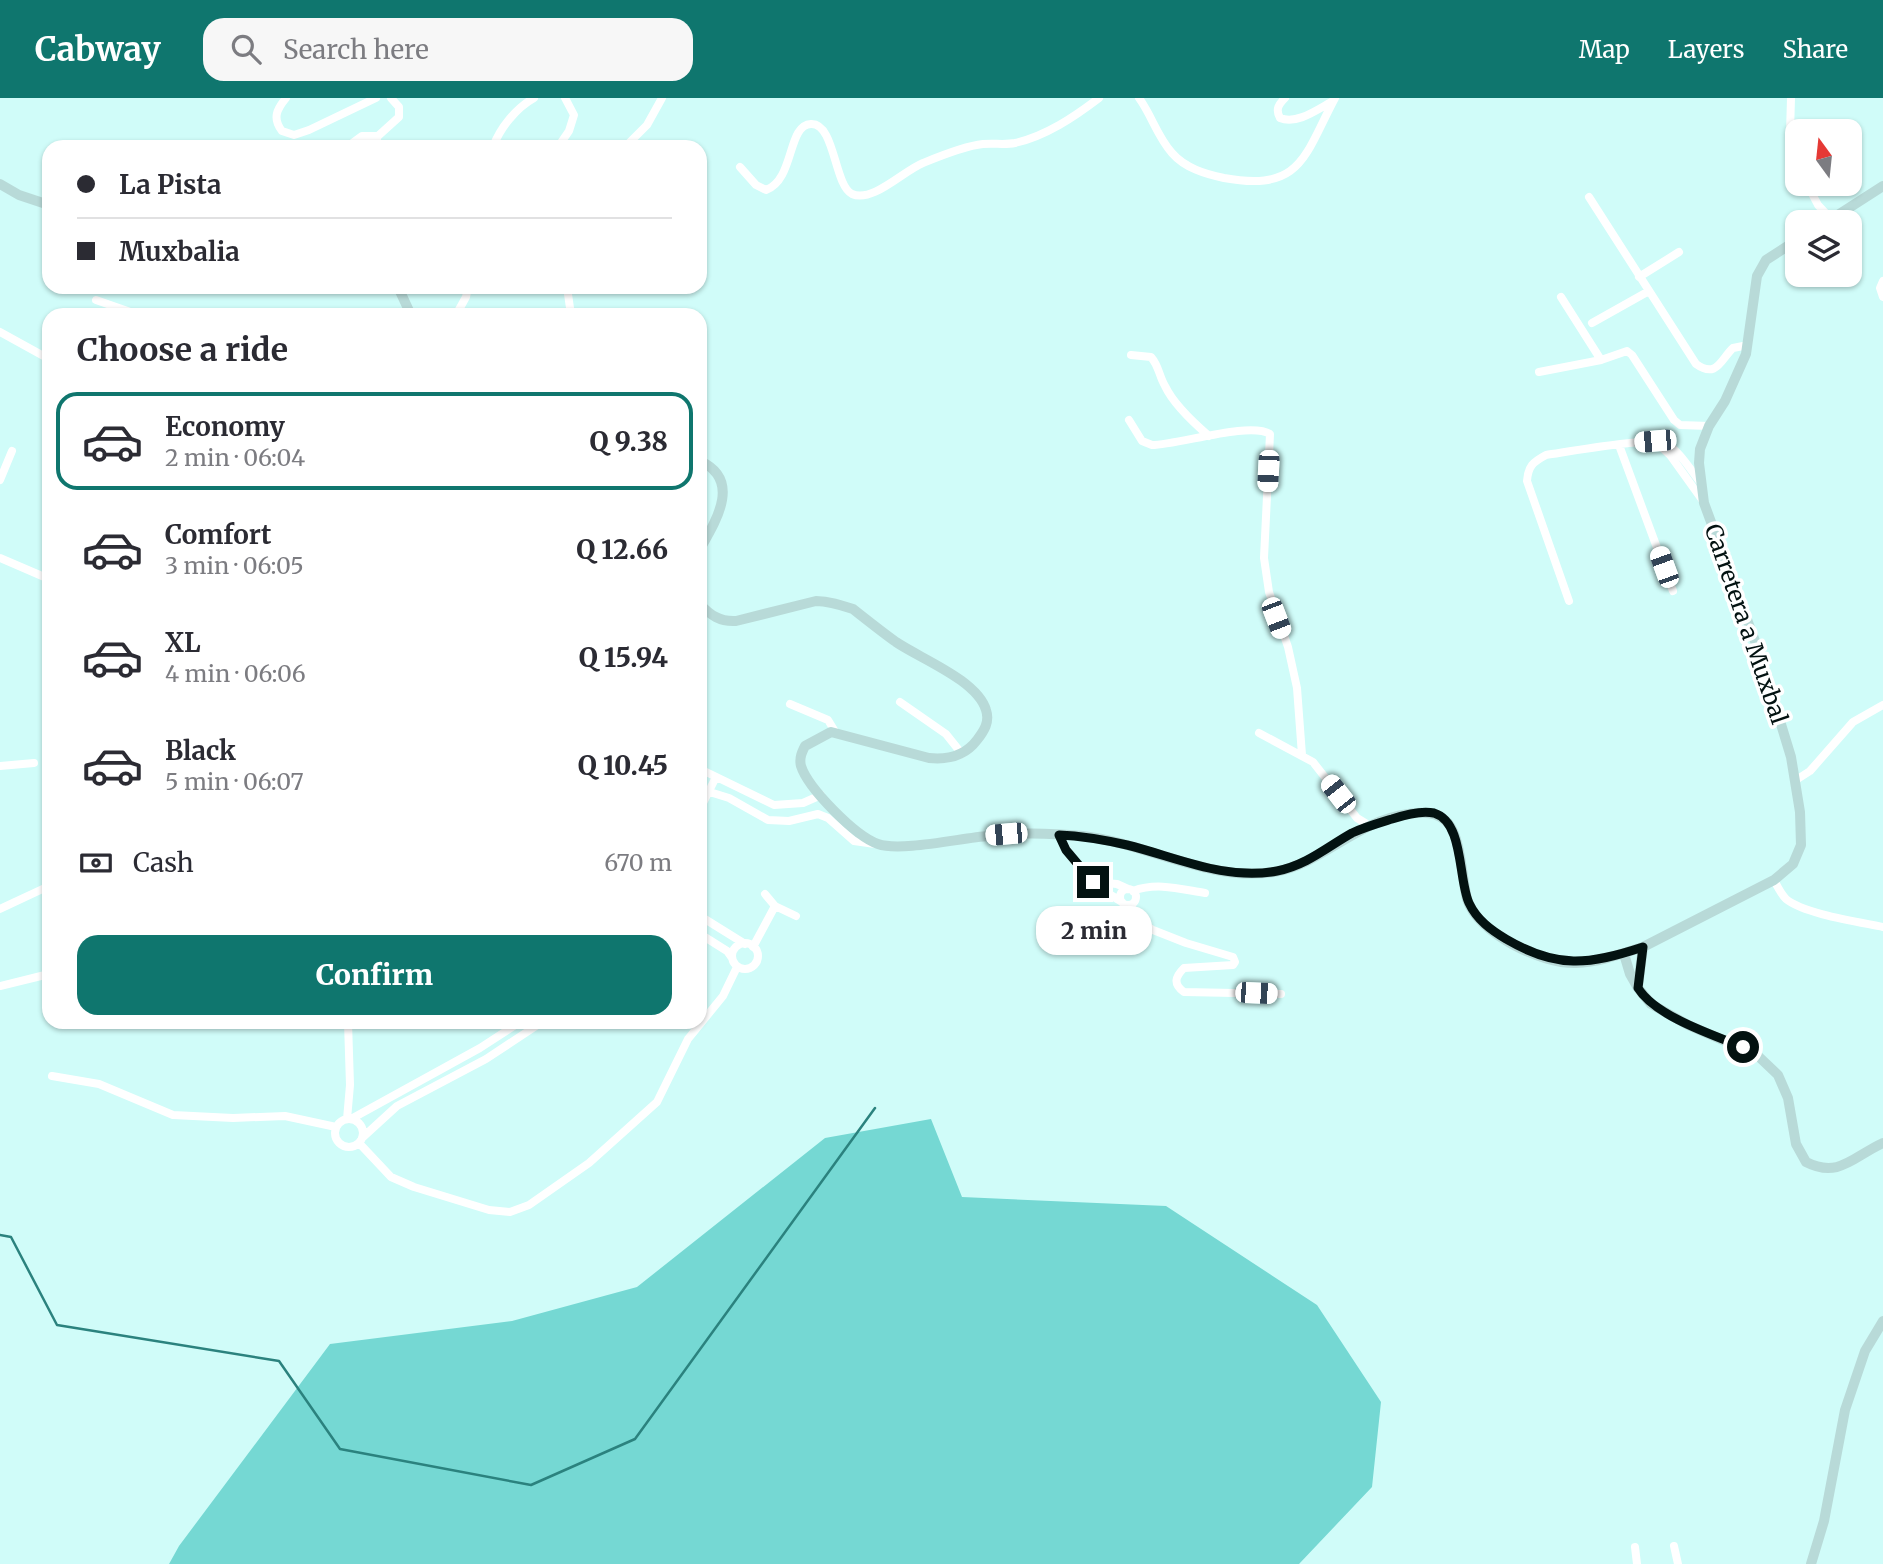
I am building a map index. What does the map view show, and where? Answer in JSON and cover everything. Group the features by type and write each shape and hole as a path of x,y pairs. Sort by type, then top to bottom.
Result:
{"main road":[{"path":"0,184 19,195 42,203"},
{"path":"1845,210 1881,186"},
{"name":"Carretera a Muxbal","path":"877,844 898,847 996,835 1084,836 1128,845 1208,868 1260,873 1287,869 1306,862 1352,833 1405,815 1424,812 1442,817 1448,823 1454,836 1470,905 1490,929 1539,956 1565,962 1591,961 1643,947 1773,880 1793,864 1801,845 1796,780 1759,652 1704,503 1699,457 1709,426 1738,376 1748,345 1756,276 1766,260 1785,248"},
{"path":"707,466 718,475 724,491 718,514 707,535"},
{"path":"707,611 723,622 816,601 835,603 853,609 898,643 956,678 981,701 988,718 986,727 973,745 962,754 941,759 929,758 831,732 805,746 800,763 804,772 821,795 863,835 877,844"},
{"path":"1638,988 1643,947"},
{"path":"1624,954 1630,974 1651,1004 1688,1025 1757,1055 1777,1075 1788,1097 1796,1144 1806,1161 1828,1169 1842,1166 1883,1143"},
{"path":"1811,1564 1824,1521 1844,1410 1865,1351 1883,1321"}],"street":[{"path":"286,98 277,112 276,119 282,131 294,135 376,98"},
{"path":"377,140 399,117 399,107 391,98"},
{"path":"496,140 503,127 525,103 534,98"},
{"path":"563,140 574,115 565,98"},
{"path":"632,140 647,125 662,98"},
{"path":"740,167 756,185 766,190 774,187 781,181 797,135 803,126 818,125 827,135 846,188 854,194 870,195 921,164 982,144 1013,144 1039,136 1084,110 1099,98"},
{"path":"1139,98 1164,144 1182,162 1214,176 1253,182 1264,182 1285,175 1304,158 1313,145 1334,99"},
{"path":"1285,98 1277,110 1284,120 1297,118 1334,99"},
{"path":"1790,119 1791,98"},
{"path":"357,140 362,136 378,136"},
{"path":"1589,197 1691,359 1701,368 1718,366 1733,348 1748,345"},
{"path":"1639,277 1679,252"},
{"path":"1882,282 1883,298"},
{"path":"1592,323 1649,291"},
{"path":"1562,297 1601,360"},
{"path":"96,300 119,308"},
{"path":"0,332 42,355"},
{"path":"1539,372 1601,360 1622,351 1629,352 1674,420 1680,425 1709,426"},
{"path":"1131,355 1151,357 1165,386 1197,426 1209,436"},
{"path":"1129,420 1146,444 1159,445 1260,430 1270,433 1264,558 1269,592 1297,688 1302,755"},
{"path":"1655,441 1670,455 1704,503"},
{"path":"1569,601 1527,481 1528,468 1536,460 1546,456 1619,445 1663,442 1701,483"},
{"path":"1619,445 1673,591"},
{"path":"0,480 12,451"},
{"path":"0,558 42,576"},
{"path":"900,702 946,734 962,754"},
{"path":"790,704 828,720 836,733"},
{"path":"1796,780 1810,771 1853,722 1883,705"},
{"path":"1259,733 1302,755 1319,768 1357,818 1370,826"},
{"path":"0,766 34,763"},
{"path":"707,772 774,806 803,803 821,795"},
{"path":"707,797 716,777"},
{"path":"707,791 729,798 768,820 789,821 818,814 828,818 854,841 877,844"},
{"path":"1059,835 1066,850 1093,882 1126,904 1144,924 1186,943 1233,957 1233,965 1184,968 1176,982 1184,992 1281,994"},
{"path":"1773,880 1788,901 1830,916 1883,927"},
{"path":"1093,882 1117,884 1130,890 1136,899 1126,904"},
{"path":"1126,904 1121,893 1147,886 1205,893"},
{"path":"0,909 42,889"},
{"path":"765,894 775,906 796,916"},
{"path":"732,958 734,949 749,945 775,906"},
{"path":"707,920 749,945 757,954 756,963 745,969 737,967 727,951 707,938"},
{"path":"707,1016 723,996 737,967"},
{"path":"0,986 42,976"},
{"path":"348,1029 349,1119"},
{"path":"52,1076 99,1084 173,1115 233,1118 285,1116 336,1127 480,1048 509,1029"},
{"path":"336,1127 334,1136 341,1146 349,1148 397,1106 486,1059 531,1029"},
{"path":"349,1119 362,1128 360,1141 391,1177 414,1187 489,1210 500,1212 520,1209 589,1163 657,1102 688,1039 696,1029"},
{"path":"1674,1546 1678,1564"},
{"path":"1635,1547 1637,1564"}],"shaded area":[{"path":"931,1119 962,1197 1166,1206 1317,1305 1381,1402 1372,1487 1299,1564 169,1564 179,1546 330,1344 512,1321 637,1287 825,1138"}],"waterway":[{"path":"0,1235 11,1237 57,1325 279,1361 340,1449 531,1485 635,1439 875,1108"}],"route":[{"path":"1093,882 1074,862 1059,835 1084,836 1128,845 1208,868 1260,873 1287,869 1306,862 1352,833 1370,826 1405,815 1434,813 1442,817 1451,828 1468,901 1490,929 1514,944 1555,961 1577,963 1605,959 1643,947 1638,988 1651,1004 1688,1025 1743,1047"}]}
